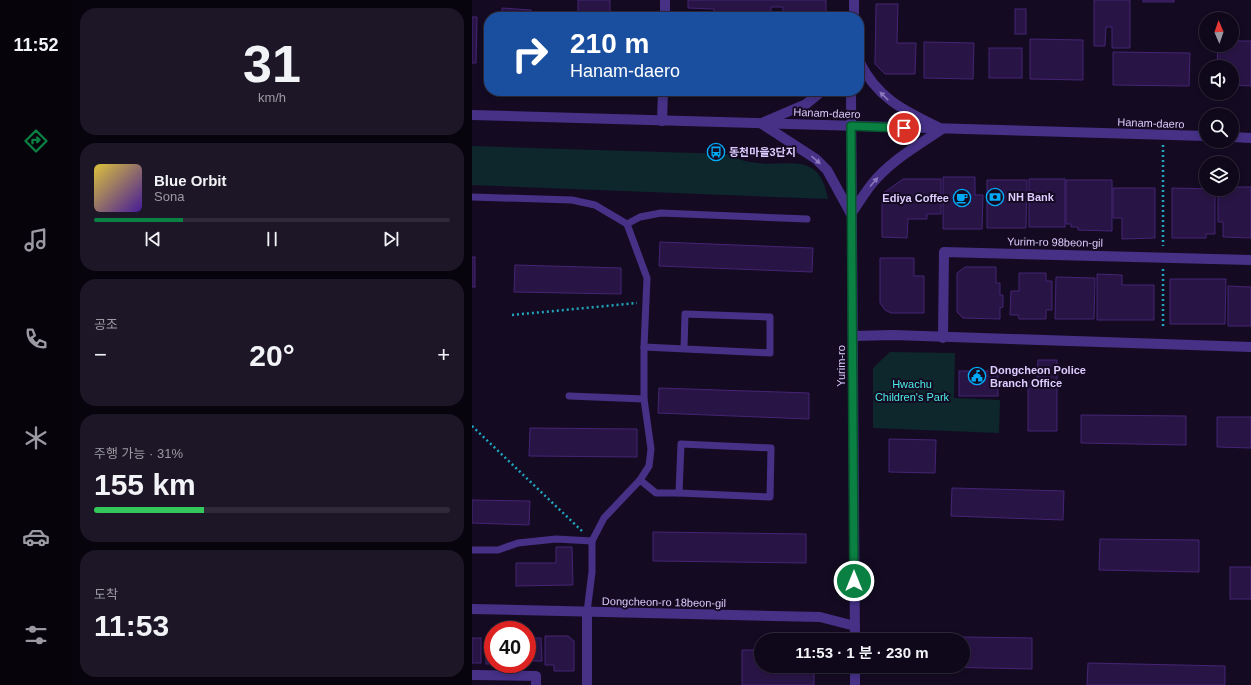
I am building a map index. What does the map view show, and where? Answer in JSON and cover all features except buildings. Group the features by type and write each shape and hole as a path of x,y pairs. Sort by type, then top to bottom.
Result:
{"street":[{"path":"665,0 665,12"},
{"path":"854,0 854,12"},
{"path":"864,69 874,85 888,100 903,110 942,129"},
{"path":"662,121 663,96"},
{"path":"761,123 806,104 816,96"},
{"name":"Yurim-ro","path":"851,96 855,633"},
{"name":"Hanam-daero","path":"472,115 1199,136"},
{"path":"761,123 816,159 828,170 851,214 871,185 886,168 901,155 942,129"},
{"path":"1239,137 1251,138"},
{"name":"Yurim-ro 98beon-gil","path":"943,338 944,252 1251,260"},
{"path":"852,336 893,335 943,338 1251,347"},
{"name":"Dongcheon-ro 18beon-gil","path":"472,609 820,617 855,626"},
{"path":"587,612 587,685"},
{"path":"855,673 855,685"},
{"path":"472,675 536,676 536,685"}],"lane":[{"path":"472,197 572,200 595,205 627,224 647,278 644,346 644,399 651,449 649,466 640,480 604,518 592,541 592,572 587,612"},
{"path":"627,224 640,217 661,213 806,219"},
{"path":"644,346 684,349 770,352 770,317 685,314 684,349"},
{"path":"569,396 644,399"},
{"path":"640,480 656,493 770,497 771,448 681,444 680,493"},
{"path":"472,550 498,550 518,544 556,538 592,541"}],"path":[{"path":"1163,135 1163,329"},
{"path":"512,315 647,302"},
{"path":"472,426 592,541"}],"green space":[{"path":"472,146 727,154 741,160 763,164 799,164 809,167 817,173 824,183 828,199 472,185"},
{"name":"Hwachu Children's Park","path":"890,352 955,353 954,398 1000,400 999,433 873,428 873,368"}],"place":[{"name":"동천마을3단지","path":"716,152"},
{"name":"NH Bank","path":"995,197"},
{"name":"Ediya Coffee","path":"962,198"},
{"name":"Dongcheon Police Branch Office","path":"977,376"}],"route":[{"path":"854,581 851,126 904,128"}]}
